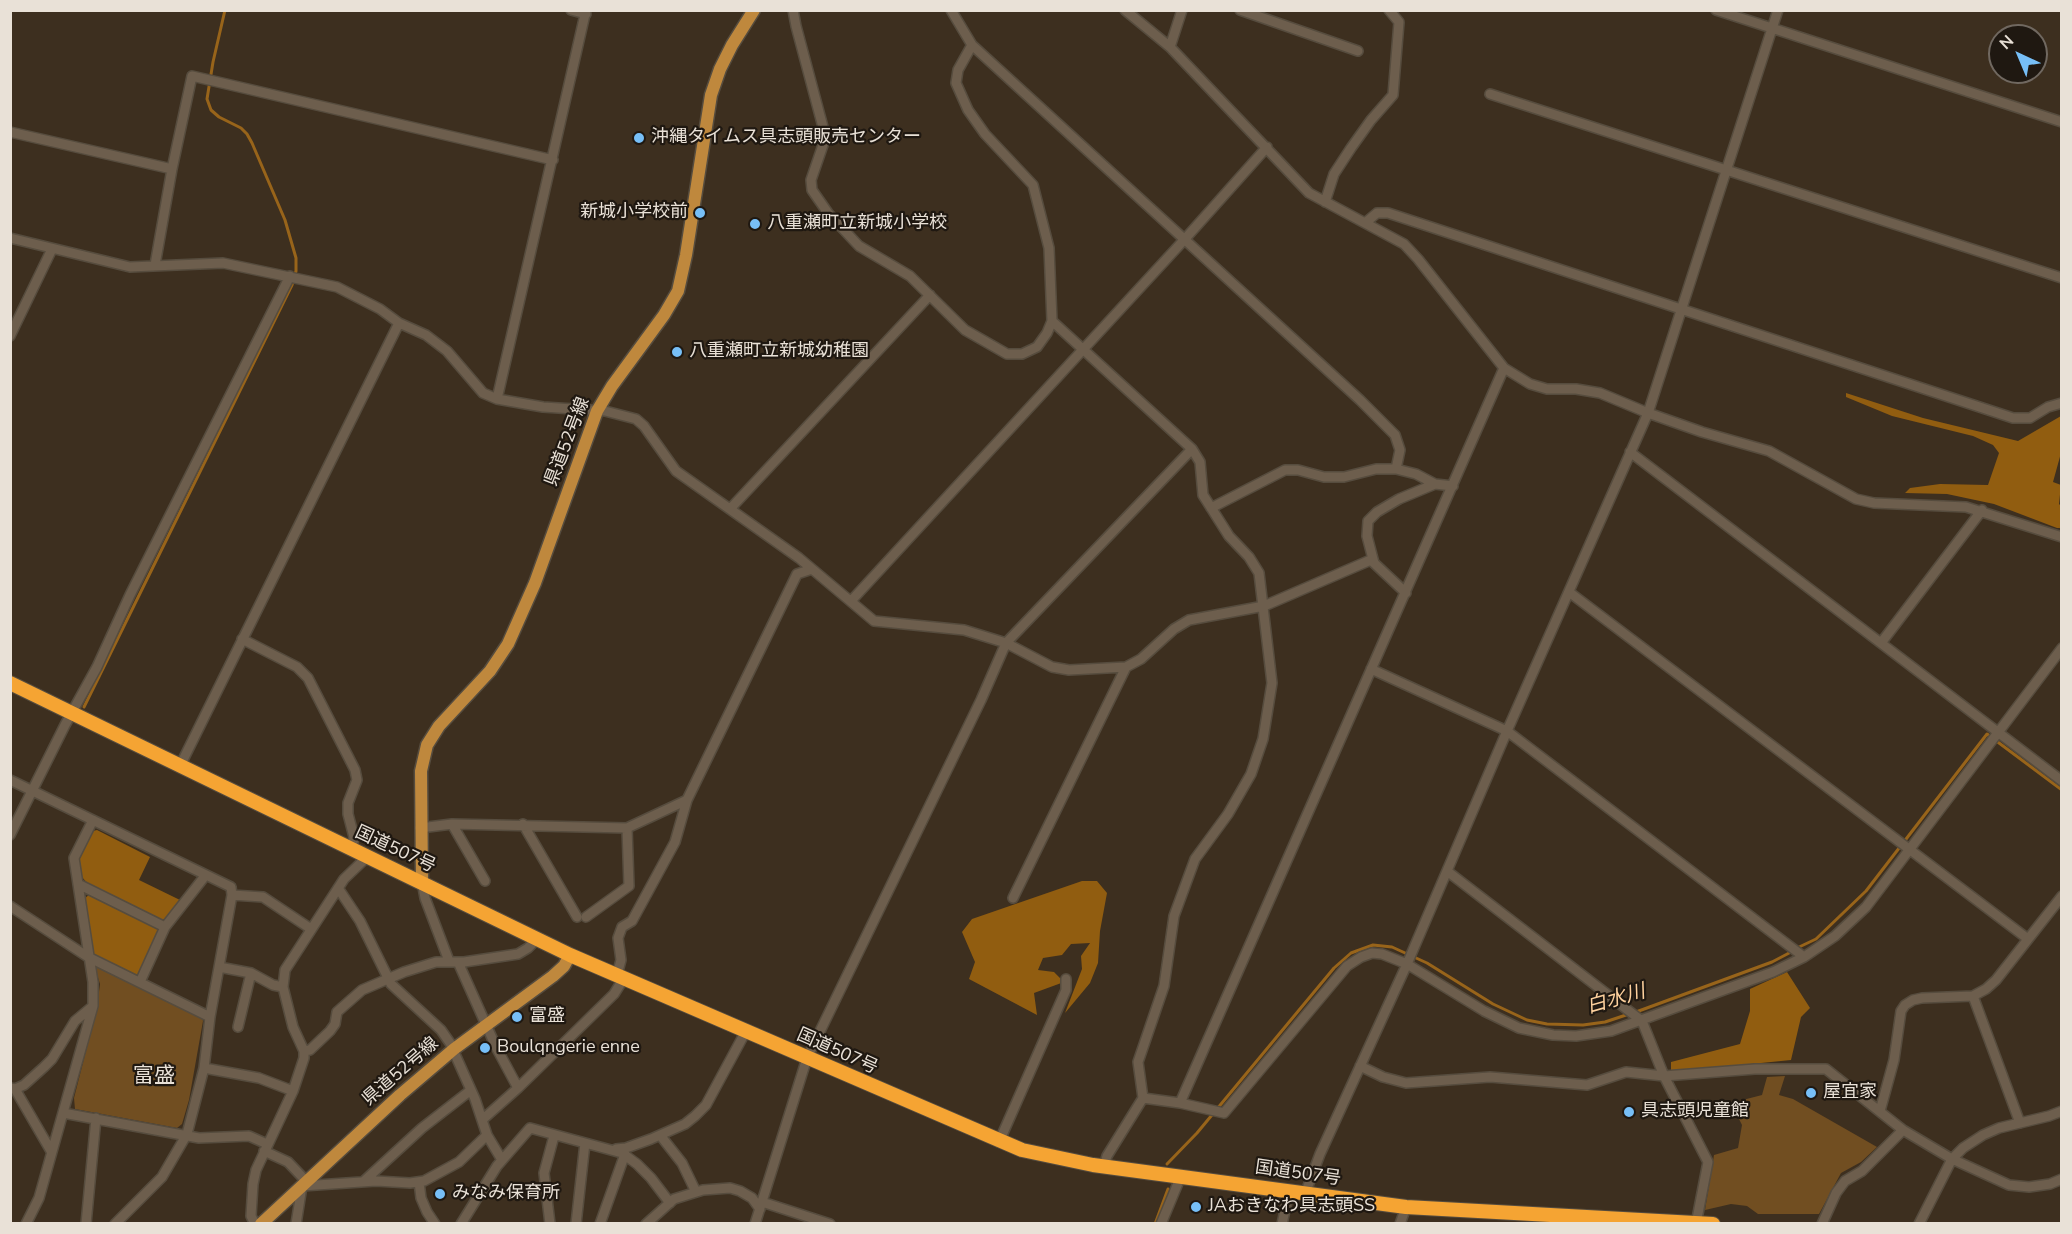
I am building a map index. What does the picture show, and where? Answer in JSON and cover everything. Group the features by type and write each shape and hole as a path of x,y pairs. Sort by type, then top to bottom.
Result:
{"highway":[{"name":"国道507号","path":"10,683 570,955 999,1142 1037,1155 1406,1207 1584,1221 1713,1224"}],"main road":[{"name":"県道52号線","path":"422,882 421,771 427,745 447,717 490,671 517,628 597,411 612,386 664,315 678,291 686,255 711,95 732,45 754,10"},
{"name":"県道52号線","path":"261,1224 400,1095 454,1049 554,976 564,966 570,955"}],"street":[{"path":"497,399 586,12 571,10"},
{"path":"793,10 795,26 823,127 823,145 811,180 813,190 828,213 859,246 910,276 965,330 1007,354 1022,354 1037,347 1052,321 1049,248 1033,185 985,134 968,110 956,83 958,70 972,45"},
{"path":"951,10 972,45 1360,400 1395,435 1400,450 1396,469"},
{"path":"1125,10 1170,46 1309,193 1404,244 1504,368 1530,384 1547,389 1576,389 1612,396 1648,413 1702,432 1769,451 1857,499 1875,503 1966,507 1982,510 2061,537"},
{"path":"1170,46 1182,10"},
{"path":"1240,10 1358,51"},
{"path":"1325,202 1334,174 1371,120 1393,95 1400,22 1389,10"},
{"path":"1716,10 2061,122"},
{"path":"1305,1194 1320,1154 1407,964 1648,413 1778,10"},
{"path":"155,265 172,168 192,76 553,160"},
{"path":"1490,94 2061,278"},
{"path":"10,132 172,168"},
{"path":"851,601 1267,147"},
{"path":"1365,223 1377,213 1388,213 2013,418 2030,418 2048,407 2061,403"},
{"path":"10,237 129,267 223,264 337,287 380,309 399,323 426,335 447,351 483,393 497,399 543,407 597,411 636,418 676,471 812,569 874,621 964,630 1006,644 1052,667 1069,670 1126,667 1141,659 1174,629 1189,620 1264,606 1373,559"},
{"path":"10,336 52,249"},
{"path":"10,835 290,276"},
{"path":"730,509 930,295"},
{"path":"1052,321 1191,449 1200,462 1203,495 1229,536 1256,566 1264,606 1272,683 1263,739 1251,774 1228,814 1195,859 1174,916 1164,986 1138,1062 1143,1098 1107,1156 1104,1166"},
{"path":"180,766 399,323"},
{"path":"1180,1103 1504,368"},
{"path":"755,1224 807,1058 1006,644 1191,449"},
{"path":"1630,452 2061,781"},
{"path":"1210,508 1285,470 1298,470 1323,477 1344,477 1376,468 1396,469 1416,474 1435,484 1453,486"},
{"path":"1406,593 1374,563 1366,527 1371,517 1399,499 1435,484"},
{"path":"1881,643 1982,510"},
{"path":"482,1119 518,1088 614,994 620,977 621,960 618,938 622,927 632,921 675,842 687,800 797,574 812,569"},
{"path":"1569,592 2028,939"},
{"path":"242,639 297,667 308,678 355,770 357,780 348,803 348,814 354,837 352,849"},
{"path":"1143,1098 1180,1103 1224,1113 1347,966 1372,953 1382,954 1407,964 1484,1011 1519,1028 1553,1035 1611,1031 1773,972 1804,957 1835,936 1866,907 2061,648"},
{"path":"1013,898 1126,667"},
{"path":"1371,669 1507,731 1804,957"},
{"path":"10,780 231,887 232,895 210,1017 204,1068 187,1134 162,1177 115,1224"},
{"path":"420,828 452,824 627,828 687,800"},
{"path":"26,1224 39,1198 93,1005 93,982 74,858 93,820"},
{"path":"452,824 485,880"},
{"path":"523,825 581,917 629,886 649,891"},
{"path":"627,828 629,886"},
{"path":"255,1224 251,1216 253,1184 265,1148 293,1091 302,1067 304,1051 293,1027 283,987 285,970 338,888 349,873 368,856"},
{"path":"1447,871 1642,1021 1664,1076 1708,1162 1696,1223"},
{"path":"140,982 165,927 206,876"},
{"path":"422,882 434,925 518,1088"},
{"path":"78,884 165,927"},
{"path":"338,888 360,921 388,978 398,992 441,1030 454,1049 487,1135 502,1160"},
{"path":"232,895 263,897 311,929"},
{"path":"1880,1111 1894,1060 1901,1011 1905,1005 1912,1000 1922,998 1973,996 1996,980 2061,896"},
{"path":"12,909 88,957 210,1017"},
{"path":"304,1051 310,1050 330,1031 335,1024 337,1012 357,993 388,978 421,966 518,954 537,939"},
{"path":"219,967 251,973 273,985 283,987"},
{"path":"238,1027 251,973"},
{"path":"999,1142 1066,990 1066,979"},
{"path":"1973,996 2020,1123"},
{"path":"51,1151 13,1088 24,1085 44,1068 75,1021 93,1005"},
{"path":"607,1149 626,1148 685,1124 706,1105 746,1031"},
{"path":"1360,1066 1383,1077 1406,1083 1490,1077 1587,1086 1626,1072 1664,1076 1755,1069 1826,1069 1903,1130 1952,1159 2008,1185 2030,1187 2050,1184 2061,1179"},
{"path":"204,1068 259,1078 293,1091"},
{"path":"363,1182 422,1128 471,1090"},
{"path":"1919,1224 1952,1159 1963,1148 1983,1135 2061,1111"},
{"path":"63,1113 212,1138 255,1137 265,1148 288,1162 305,1184"},
{"path":"86,1224 96,1118"},
{"path":"461,1224 502,1160 530,1128 625,1154 651,1178 670,1203"},
{"path":"1822,1224 1836,1193 1845,1181 1862,1171 1903,1130"},
{"path":"305,1184 419,1182 447,1170 487,1135"},
{"path":"660,1135 682,1163 696,1192"},
{"path":"550,1224 544,1173 554,1136"},
{"path":"576,1224 585,1143"},
{"path":"600,1224 625,1154"},
{"path":"1161,1224 1181,1176"},
{"path":"419,1182 421,1198 435,1224"},
{"path":"296,1224 305,1184"},
{"path":"646,1224 670,1203 696,1192 714,1188 740,1191 761,1205 830,1224"},
{"path":"1282,1224 1289,1192"},
{"path":"1401,1224 1406,1207"}],"shaded area":[{"path":"1846,393 1923,418 2018,441 2061,416 2061,453 2053,482 2061,485 2059,504 2061,506 2061,528 1994,504 1947,494 1905,493 1910,488 1940,484 1988,485 1999,453 1993,445 1973,436 1892,416 1846,397"},
{"path":"97,830 150,857 139,880 180,900 166,919 161,920 88,884 81,876 79,860 93,831"},
{"path":"1082,881 1097,881 1107,893 1100,931 1098,963 1090,983 1065,1013 1082,969 1081,956 1090,943 1071,944 1062,955 1043,958 1038,970 1054,972 1064,982 1034,993 1037,1015 969,979 975,962 962,932 972,919"},
{"path":"90,894 160,931 139,975 135,976 92,953 84,899"},
{"path":"94,965 202,1016 189,1100 182,1124 177,1128 75,1109 74,1098 97,1007 100,984"},
{"path":"1787,972 1810,1008 1801,1017 1791,1060 1671,1072 1671,1062 1740,1044 1750,1011 1750,989"},
{"path":"1785,1076 1779,1095 1793,1099 1877,1147 1861,1162 1841,1173 1819,1214 1758,1214 1747,1206 1731,1204 1705,1210 1714,1155 1738,1148 1742,1125 1731,1103 1762,1095 1767,1077"}],"waterway":[{"path":"84,707 292,285 296,271 296,258 285,220 252,143 241,128 219,117 211,110 207,99 225,10"},
{"name":"白水川","path":"1797,948 1816,939 1866,891 1987,734 2062,790"},
{"name":"白水川","path":"1167,1164 1197,1133 1334,968 1351,953 1373,945 1392,947 1427,963 1493,1004 1527,1020 1547,1024 1583,1025 1605,1022 1629,1014"},
{"name":"白水川","path":"1636,1012 1772,962 1791,952"},
{"name":"白水川","path":"1155,1224 1168,1189"}],"place":[{"name":"沖縄タイムス具志頭販売センター","path":"639,138"},
{"name":"新城小学校前","path":"700,213"},
{"name":"八重瀬町立新城小学校","path":"755,224"},
{"name":"八重瀬町立新城幼稚園","path":"677,352"},
{"name":"富盛","path":"517,1017"},
{"name":"Boulqngerie enne","path":"485,1048"},
{"name":"屋宜家","path":"1811,1093"},
{"name":"具志頭児童館","path":"1629,1112"},
{"name":"みなみ保育所","path":"440,1194"},
{"name":"JAおきなわ具志頭SS","path":"1196,1207"}],"district":[{"name":"富盛","path":"154,1077"}]}
